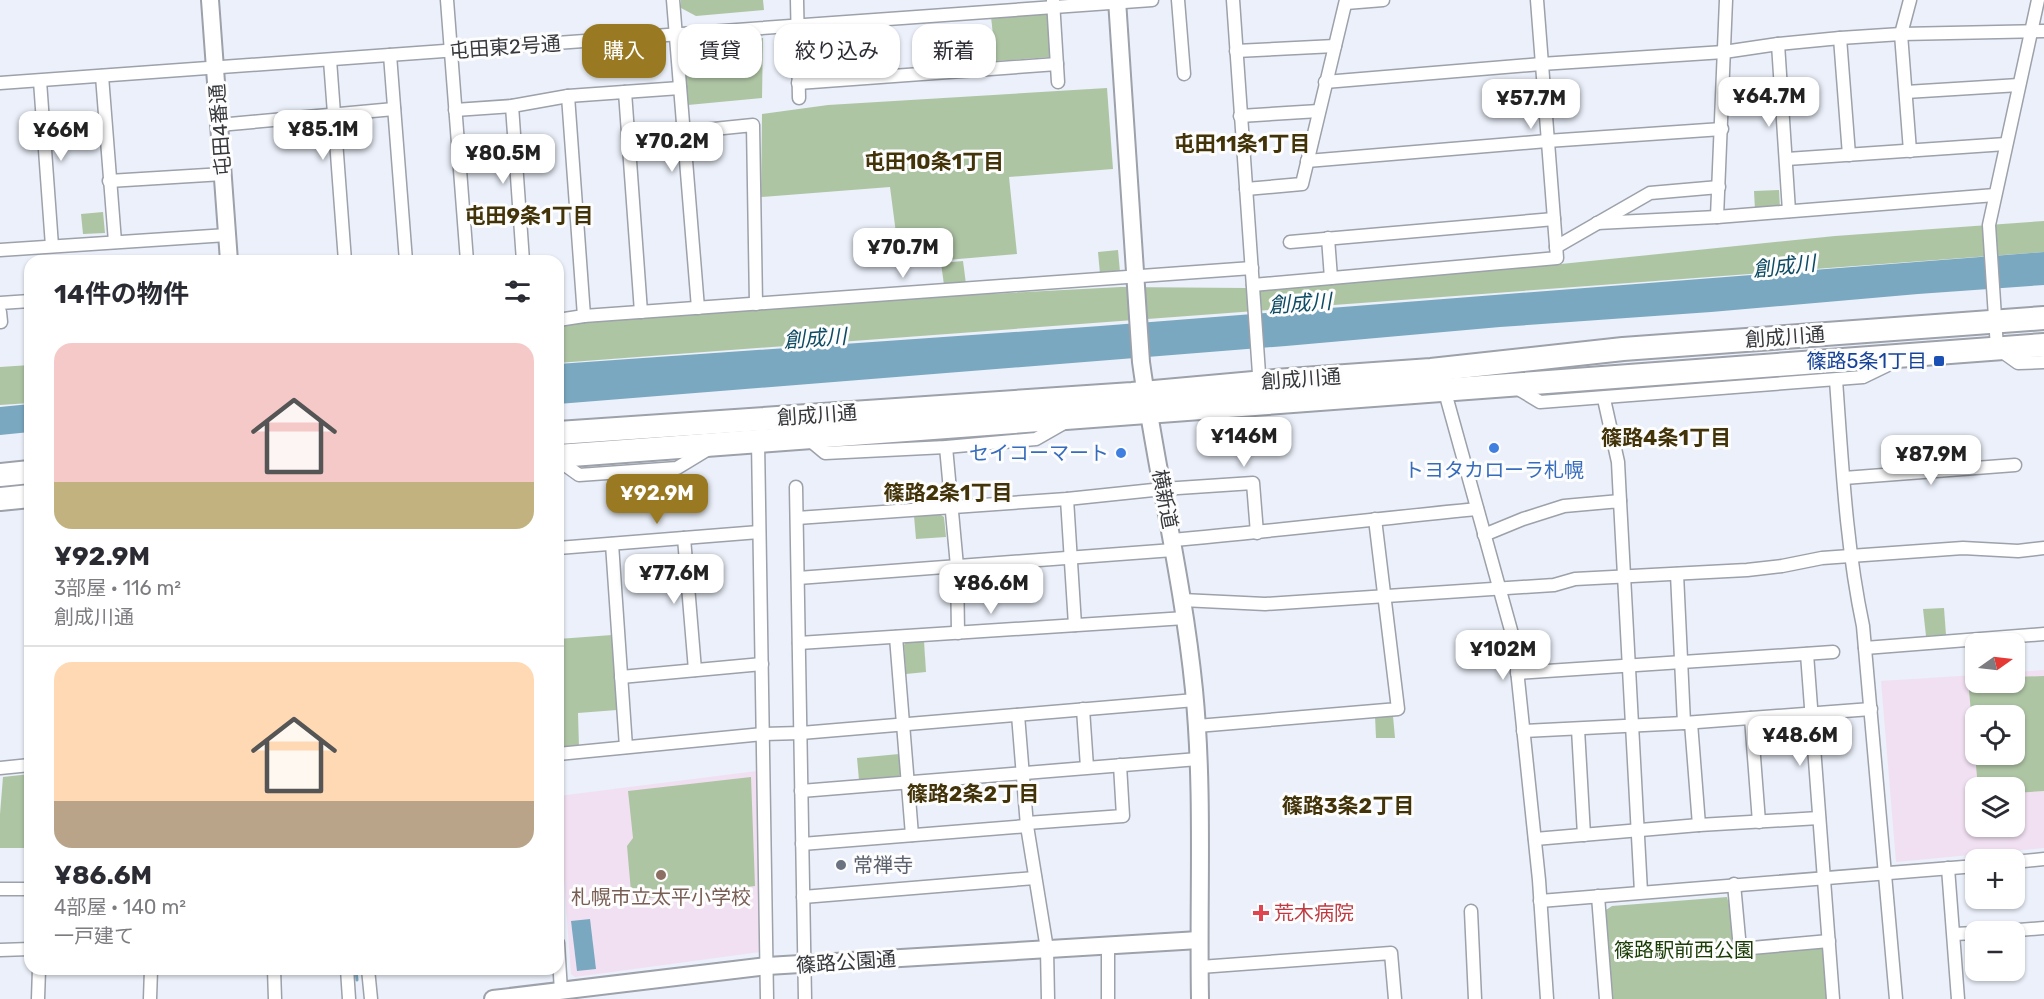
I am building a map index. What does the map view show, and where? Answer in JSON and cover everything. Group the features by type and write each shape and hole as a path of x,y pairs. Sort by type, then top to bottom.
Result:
{"highway":[{"name":"創成川通","path":"564,433 1147,402 1443,379 1623,349 1995,314 2044,318"},
{"name":"創成川通","path":"1443,379 1513,385 2044,345"},
{"path":"1623,349 1624,377"},
{"name":"創成川通","path":"564,458 1073,418 1147,402"},
{"path":"0,475 24,473"},
{"path":"0,498 24,497"}],"street":[{"name":"屯田4番通","path":"210,0 229,255"},
{"path":"447,0 467,255"},
{"path":"673,0 698,308"},
{"path":"796,0 797,24"},
{"name":"屯田東2号通","path":"820,24 1053,4 1152,0"},
{"path":"1178,0 1184,74"},
{"path":"1233,0 1261,393"},
{"path":"1246,189 1302,184 1346,1 1383,0"},
{"path":"1253,285 1557,258 1538,0"},
{"path":"1717,217 1726,0"},
{"path":"1910,0 1901,34 1910,151"},
{"path":"2038,0 2038,32 2019,85 1989,225 1989,240 1997,348 2018,363 2044,362"},
{"name":"横新道","path":"1117,2 1141,362 1185,618 1195,700 1198,759 1200,999"},
{"path":"1053,4 1058,82"},
{"name":"屯田東2号通","path":"0,83 774,28"},
{"path":"1325,82 1724,52 1840,38 1901,34 2038,32"},
{"path":"1840,38 1849,155"},
{"path":"1778,44 1789,211"},
{"path":"1236,51 1335,45"},
{"path":"390,55 406,255"},
{"path":"330,60 345,255"},
{"path":"798,83 1057,64"},
{"path":"102,76 115,242"},
{"path":"798,78 799,98"},
{"path":"40,81 52,246"},
{"path":"1906,92 2019,85"},
{"path":"455,110 512,106 568,96 680,88"},
{"path":"625,92 641,312"},
{"path":"568,96 585,316"},
{"path":"512,106 523,255"},
{"path":"219,125 394,110"},
{"path":"1240,116 1319,111"},
{"path":"684,132 753,125 756,304"},
{"path":"1307,161 1722,129"},
{"path":"1787,159 2006,144"},
{"path":"109,181 223,174"},
{"path":"1556,247 1650,193 1719,187"},
{"path":"1597,223 1717,217 1995,195"},
{"path":"1290,242 1554,219"},
{"path":"0,250 227,235"},
{"path":"1328,238 1331,278"},
{"path":"564,319 1252,268"},
{"path":"0,303 24,301"},
{"path":"1513,385 1540,402 1604,399 1863,377 1909,356"},
{"path":"1443,379 1514,641 1540,901 1547,999"},
{"path":"1836,380 1856,591 1863,626 1871,708 1896,999"},
{"path":"1604,399 1618,462 1641,892"},
{"path":"807,438 825,453 946,447 1036,440 1073,418"},
{"path":"758,441 767,999"},
{"path":"946,447 957,566 958,633"},
{"path":"1844,478 2015,465"},
{"path":"797,518 1253,483 1257,533"},
{"path":"796,487 805,999"},
{"path":"1067,499 1075,625"},
{"path":"1484,535 1564,506 1620,501"},
{"path":"798,578 1070,557 1257,533 1477,509"},
{"path":"1197,726 1398,710 1376,519"},
{"path":"564,548 759,532"},
{"path":"684,538 694,670"},
{"path":"612,544 626,747"},
{"path":"1182,600 1265,603 1384,596 1554,585 1575,579 1747,570 1853,555 1963,548 2018,551 2044,548"},
{"path":"1677,574 1681,662 1699,825"},
{"path":"799,643 1185,618"},
{"path":"1865,648 2044,634"},
{"path":"896,637 912,836"},
{"path":"1517,673 1833,652"},
{"path":"1807,654 1833,999"},
{"path":"621,677 762,664"},
{"path":"564,753 763,734 801,733 1195,700"},
{"path":"1523,731 1688,723 1871,708"},
{"path":"1083,710 1087,767"},
{"path":"1018,715 1027,825 1047,949 1048,999"},
{"path":"1751,718 1759,822"},
{"path":"1578,729 1584,835"},
{"path":"801,791 1198,759"},
{"path":"802,844 1123,816 1120,765"},
{"path":"0,768 24,766"},
{"path":"1534,839 1699,825 1819,818"},
{"path":"2025,861 2044,859"},
{"path":"1540,901 1965,867"},
{"path":"1948,868 1958,999"},
{"path":"803,897 1035,878"},
{"path":"1734,884 1740,949 1829,941"},
{"path":"0,889 24,889"},
{"path":"1598,896 1606,999"},
{"path":"1471,911 1475,999"},
{"path":"2025,929 2044,928"},
{"path":"1954,934 1965,934"},
{"name":"篠路公園通","path":"493,999 767,966 1199,940"},
{"path":"1108,945 1108,999"},
{"path":"0,950 24,950"},
{"path":"1200,967 1391,953 1395,999"},
{"path":"38,999 39,975"},
{"path":"150,999 151,975"},
{"path":"274,975 275,999"},
{"path":"348,975 350,999"},
{"path":"369,975 371,999"},
{"path":"560,975 561,991"}],"shaded area":[{"path":"2044,670 2044,848 1965,849 1965,855 1896,862 1881,681 1965,676 1965,693 2025,693 2025,671"},
{"name":"札幌市立太平小学校","path":"757,771 760,952 575,977 571,974 564,878 564,795"}],"green space":[{"path":"681,0 763,0 764,10 696,16 681,8"},
{"path":"1048,13 1051,57 996,61 996,24 992,24 991,17"},
{"path":"763,38 762,98 688,105 686,78 762,78"},
{"path":"1107,88 1113,169 1009,177 1017,254 900,264 890,187 761,197 762,114 828,105"},
{"path":"328,120 329,134 310,135 309,121"},
{"path":"1779,190 1780,208 1755,210 1754,191"},
{"path":"103,212 105,233 83,234 81,214"},
{"path":"2044,221 2044,252 564,363 564,325 950,296 1121,287 1246,288 1551,265 1835,236"},
{"path":"1118,250 1120,272 1100,274 1098,252"},
{"path":"963,261 966,284 944,285 941,263"},
{"path":"24,365 24,403 0,405 0,367"},
{"path":"941,515 944,517 946,537 916,539 914,516"},
{"path":"1944,608 1946,635 1926,636 1923,609"},
{"path":"612,635 617,710 578,713 579,747 564,748 564,639"},
{"path":"924,641 926,672 906,674 904,645 906,642"},
{"path":"2044,676 2044,791 2025,792 2025,777 1977,777 1976,765 2025,765 2025,705 1970,705 1969,693 2025,693 2025,677"},
{"path":"1375,716 1393,716 1395,738 1376,738"},
{"path":"899,754 901,774 898,777 859,780 857,758"},
{"path":"24,775 24,848 0,848 3,777"},
{"path":"751,777 755,886 641,899 631,892 627,846 633,838 628,791"},
{"name":"篠路駅前西公園","path":"1727,897 1735,954 1820,946 1824,950 1828,999 1612,999 1606,910 1612,906"}],"water":[{"path":"2044,252 2044,285 564,404 564,364 1100,326"},
{"path":"24,405 24,433 0,435 0,407"},
{"path":"590,919 596,969 577,971 571,921"}],"waterway":[{"path":"357,975 357,980"}],"place":[{"name":"篠路5条1丁目","path":"1939,361"},
{"name":"トヨタカローラ札幌","path":"1494,448"},
{"name":"セイコーマート","path":"1121,453"},
{"name":"常禅寺","path":"841,865"},
{"name":"札幌市立太平小学校","path":"661,875"},
{"name":"荒木病院","path":"1261,913"}],"district":[{"name":"屯田11条1丁目","path":"1242,143"},
{"name":"屯田10条1丁目","path":"934,161"},
{"name":"屯田9条1丁目","path":"529,215"},
{"name":"篠路4条1丁目","path":"1666,437"},
{"name":"篠路2条1丁目","path":"948,492"},
{"name":"篠路2条2丁目","path":"973,793"},
{"name":"篠路3条2丁目","path":"1348,805"}],"water label":[{"name":"創成川","path":"1784,266"},
{"name":"創成川","path":"1300,303"},
{"name":"創成川","path":"815,338"}]}
